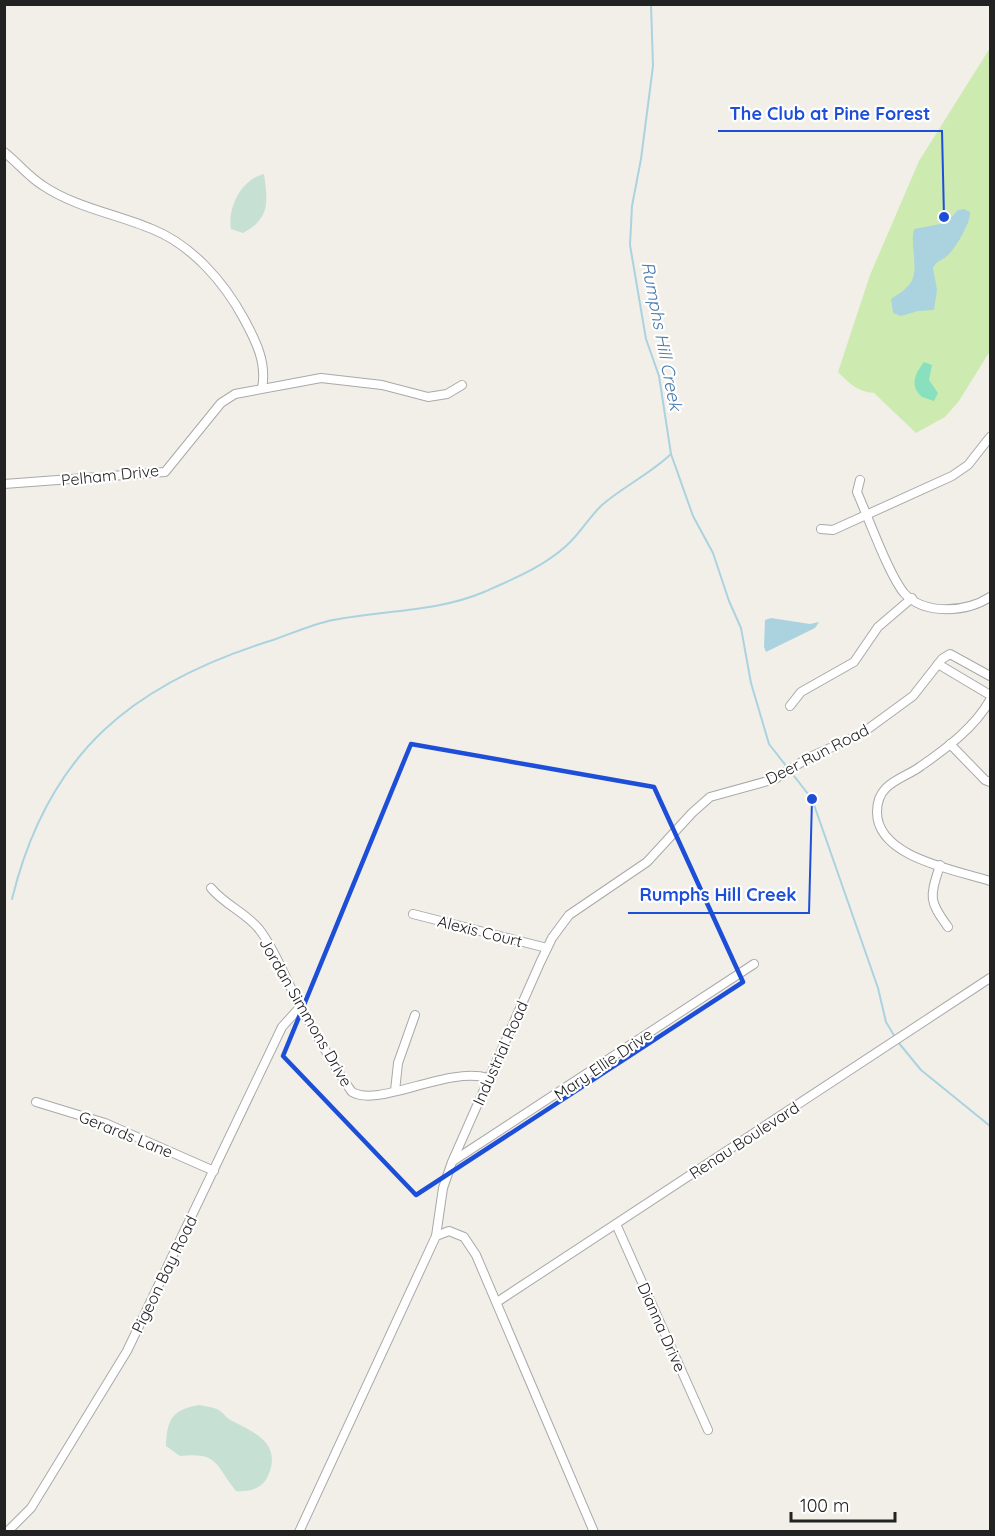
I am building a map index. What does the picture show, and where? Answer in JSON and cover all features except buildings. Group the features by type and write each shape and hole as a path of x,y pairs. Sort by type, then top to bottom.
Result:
{"street":[{"path":"4,152 42,185 71,200 152,229 190,252 232,297 254,336 265,373 262,388"},
{"name":"Pelham Drive","path":"4,484 165,472 221,403 235,394 262,388 321,378 382,385 428,397 447,394 462,385"},
{"path":"821,529 833,530 952,476 968,465 990,438"},
{"path":"860,480 857,492 867,516 898,583 912,598 940,609 957,609 990,597"},
{"path":"790,705 801,692 854,662 878,627 912,598"},
{"path":"990,676 954,654 942,659 938,664 990,695"},
{"name":"Deer Run Road","path":"602,892 647,862 710,797 775,778 808,758 861,734 913,696 938,664"},
{"path":"990,700 982,714 950,744 921,767 886,787 877,800 877,820 896,848 990,881"},
{"path":"950,744 985,780 990,782"},
{"path":"940,865 930,896 948,927"},
{"name":"Jordan Simmons Drive","path":"211,888 219,898 238,910 259,929 352,1092 367,1096 459,1075 488,1078"},
{"name":"Industrial Road","path":"299,1532 436,1236 443,1188 452,1162 548,948 569,915 602,892"},
{"name":"Alexis Court","path":"413,914 548,948"},
{"name":"Mary Ellie Drive","path":"452,1162 754,964"},
{"name":"Renau Boulevard","path":"496,1302 990,978"},
{"name":"Pigeon Bay Road","path":"8,1532 31,1508 127,1351 285,1021 301,1006"},
{"path":"394,1091 398,1064 415,1015"},
{"name":"Gerards Lane","path":"36,1102 105,1123 214,1171"},
{"name":"Dianna Drive","path":"616,1224 708,1430"},
{"path":"436,1236 449,1231 464,1237 476,1255 594,1532"}],"highlighted area":[{"path":"411,744 654,787 743,982 416,1195 283,1056"}],"green space":[{"path":"990,48 990,351 959,401 945,417 916,433 874,393 858,389 838,372 870,275 919,161"},
{"path":"264,174 266,201 263,216 252,228 243,233 231,229 231,212 238,195 249,182"},
{"path":"924,362 932,365 929,380 938,393 934,401 922,397 916,388 916,375"},
{"path":"199,1405 217,1409 264,1441 272,1456 268,1476 259,1487 236,1491 215,1462 209,1458 193,1455 180,1456 166,1446 168,1429 173,1417 183,1410"}],"water":[{"path":"964,209 970,212 970,216 962,235 950,253 937,262 933,268 937,290 934,310 918,311 901,316 893,313 891,299 905,289 914,275 914,229 946,223 958,210"},
{"path":"771,618 810,624 819,622 815,628 766,652 764,647 765,620"}],"waterway":[{"name":"Rumphs Hill Creek","path":"651,4 653,66 641,159 632,206 630,245 646,339 659,376 671,454 693,516 713,553 741,628 751,683 769,744 812,799 878,988 886,1022 895,1037"},
{"path":"12,899 28,847 48,803 73,764 104,730 138,702 178,678 223,657 310,626 333,620 410,610 466,599 517,577 557,553 571,541 602,505 671,454"},
{"name":"Rumphs Hill Creek","path":"898,1042 921,1070 990,1126"}],"place":[{"name":"The Club at Pine Forest","path":"944,217"},
{"name":"Rumphs Hill Creek","path":"812,799"}]}
